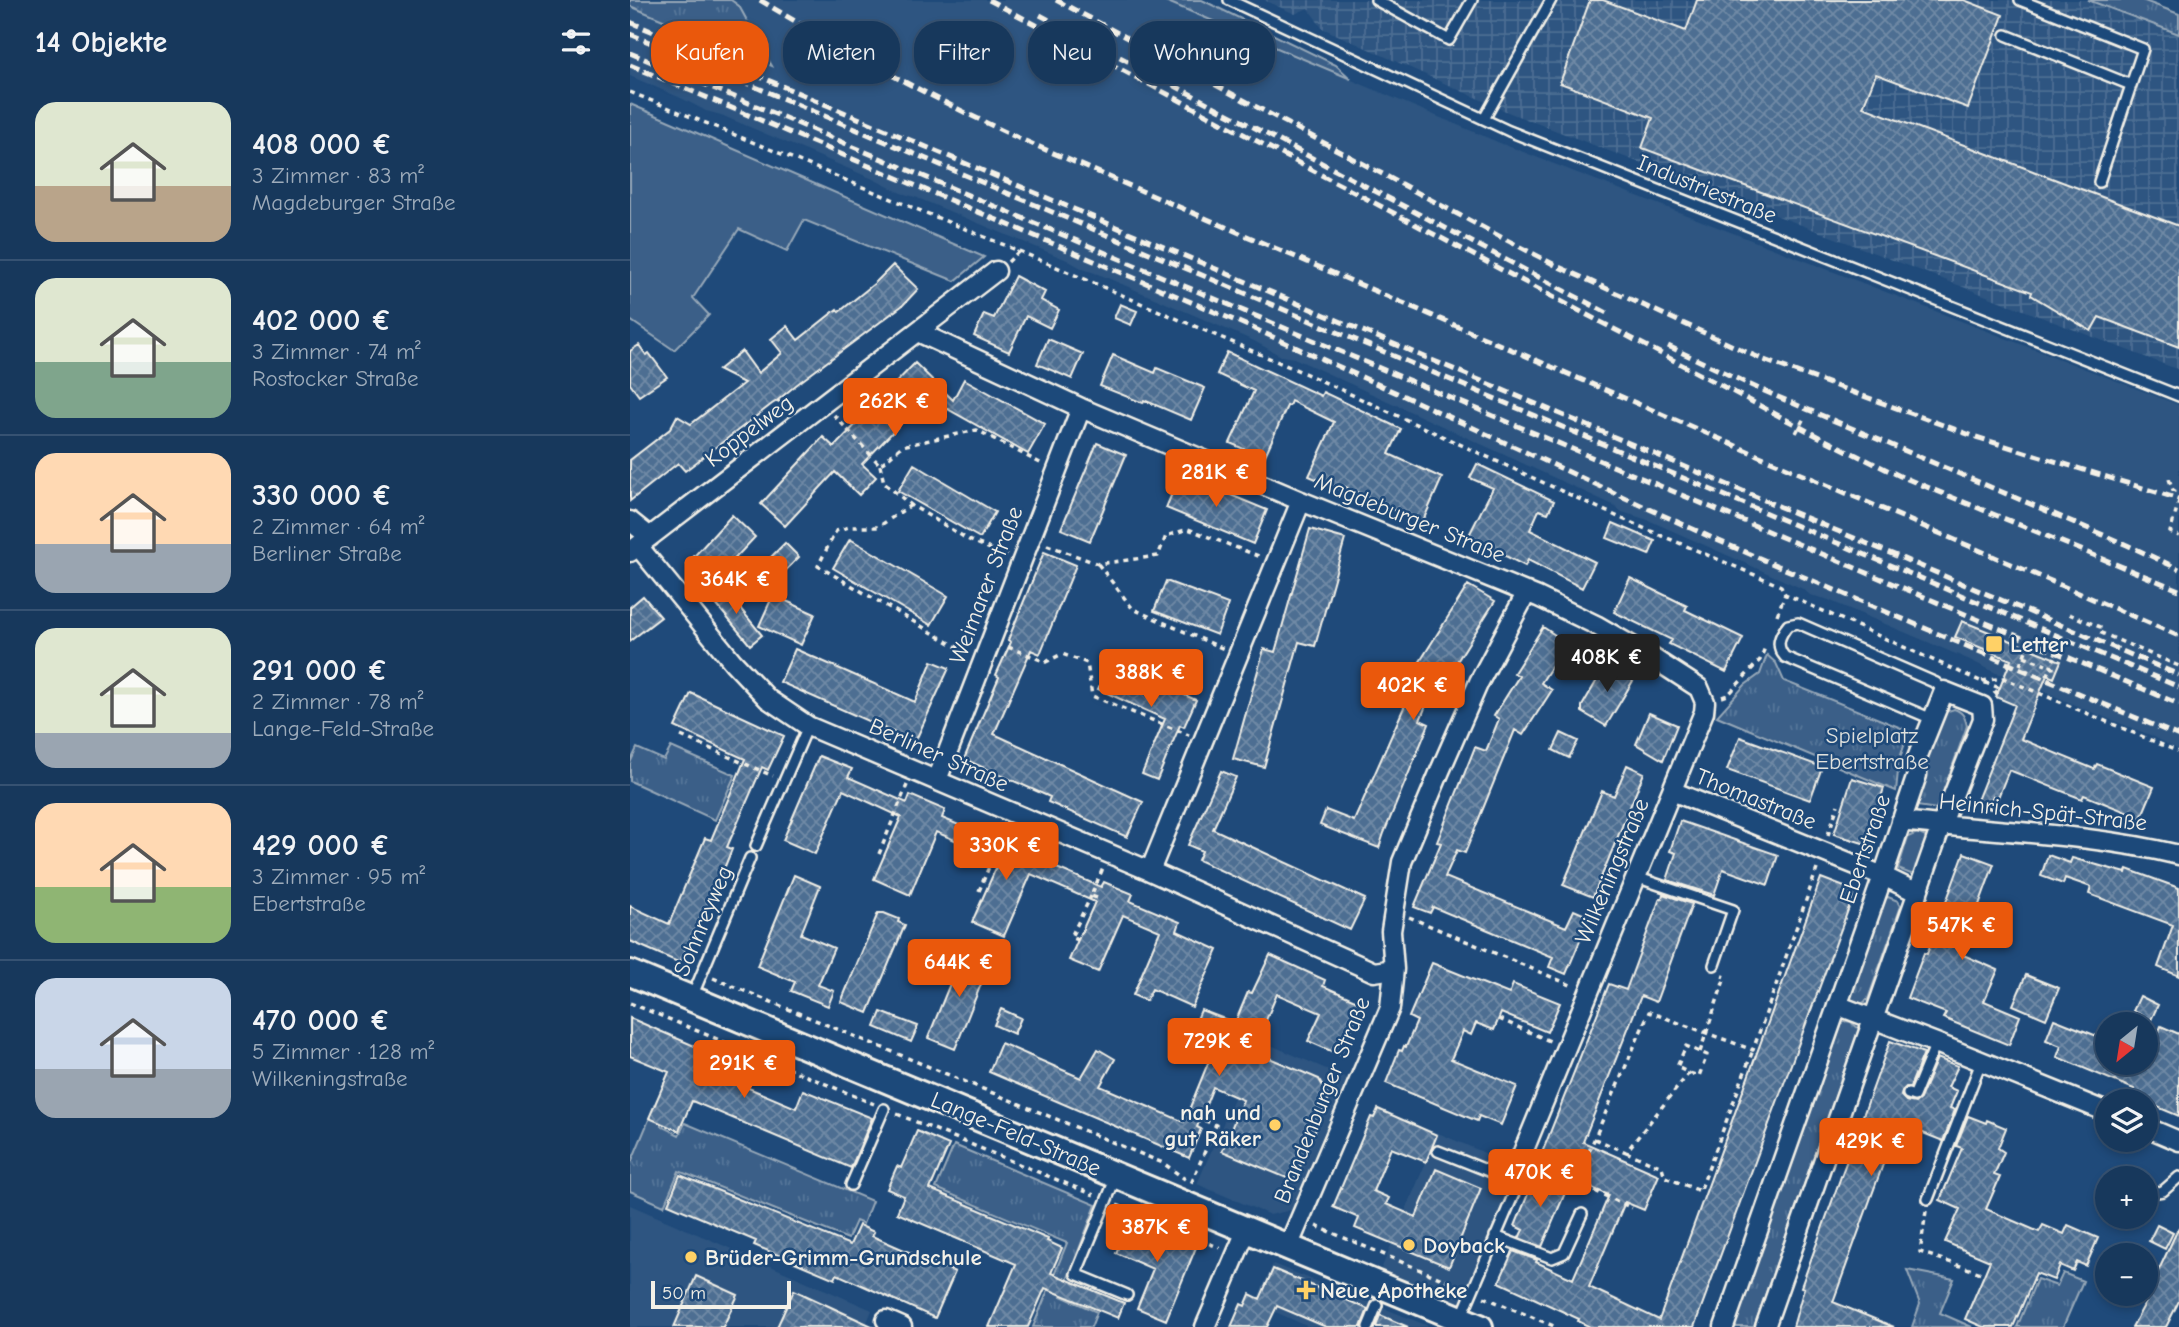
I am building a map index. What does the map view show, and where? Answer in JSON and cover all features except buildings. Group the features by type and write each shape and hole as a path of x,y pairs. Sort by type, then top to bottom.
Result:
{"street":[{"name":"Koppelweg","path":"639,545 996,271"},
{"name":"Magdeburger Straße","path":"918,332 1081,408 1527,592 1596,625 1699,688 1704,707"},
{"name":"Weimarer Straße","path":"937,780 1081,408"},
{"path":"1150,871 1301,500"},
{"name":"Berliner Straße","path":"630,521 639,545 751,681 768,699 808,726 1150,871 1374,972 1394,969"},
{"name":"Brandenburger Straße","path":"1288,1247 1390,1009 1394,969 1391,931 1402,862 1479,682 1527,592"},
{"path":"1765,1327 1941,826 1983,719 1982,706 1944,691"},
{"name":"Ebertstraße","path":"1724,1327 1883,876 1916,775 1917,758 1944,691"},
{"name":"Wilkeningstraße","path":"1522,1164 1564,1047 1672,791 1704,707"},
{"name":"Thomastraße","path":"1672,791 1883,876 1918,893"},
{"name":"Heinrich-Spät-Straße","path":"1901,821 2083,837 2179,855"},
{"name":"Lange-Feld-Straße","path":"630,973 695,989 1117,1175 1470,1323"},
{"path":"1837,1005 2095,1107"},
{"path":"2158,1132 2179,1141"},
{"path":"1205,1327 1247,1229"}],"lane":[{"name":"Industriestraße","path":"1229,0 1509,131 2179,396"},
{"path":"1376,0 1449,40 1472,0"},
{"path":"1484,119 1551,0"},
{"path":"2020,0 2143,49 2099,182"},
{"path":"2006,35 2131,85"},
{"path":"1932,719 1785,657 1779,650 1779,642 1788,625 1798,623 1936,682 1944,691"},
{"name":"Sohnreyweg","path":"756,846 808,726"},
{"name":"Sohnreyweg","path":"695,989 750,858"},
{"path":"1636,877 1733,910 1714,965"},
{"path":"1908,1094 1914,1096 1936,1042"},
{"path":"1928,1199 1981,1062"},
{"path":"851,1185 884,1108"},
{"path":"1438,1151 1491,1172 1509,1161 1575,1182"},
{"name":"Wilkeningstraße","path":"1470,1323 1471,1292 1522,1164"},
{"path":"1117,1175 1076,1274 1127,1295"},
{"path":"2158,1192 2163,1191 2179,1177"},
{"path":"1495,1236 1552,1258 1564,1253 1582,1214"},
{"path":"1368,1327 1377,1305"}],"path":[{"path":"630,92 1019,251 1311,376 1628,521 1781,586 1785,594 1980,681 2003,678 2179,752"},
{"path":"824,404 880,465 884,483 911,505 969,540 1021,562"},
{"path":"1796,433 1804,418"},
{"path":"880,465 902,446 977,430 1056,472"},
{"path":"2169,479 2173,490 2179,493"},
{"path":"2179,501 2170,533 2179,536"},
{"path":"911,505 878,527 849,527 836,531 818,566 982,662"},
{"path":"1030,538 1098,564 1158,556 1166,536 1188,529 1276,563"},
{"path":"1098,564 1133,609 1239,655"},
{"path":"1777,616 1785,594"},
{"path":"2069,614 2100,627 2099,632 2179,666"},
{"path":"1704,707 1728,695 1760,660 1768,638"},
{"path":"991,640 1046,662 1062,654 1087,663 1092,696 1204,741"},
{"path":"2020,665 2028,646"},
{"path":"2024,656 2046,665"},
{"path":"2047,677 2053,668 2051,666 2055,657"},
{"path":"681,736 784,781"},
{"path":"879,854 912,770"},
{"path":"1988,809 1994,795"},
{"name":"Thomastraße","path":"1822,852 1838,805"},
{"path":"979,891 1012,814"},
{"path":"1595,1139 1662,1167 1665,1177 1700,1192 1822,852"},
{"path":"1078,940 1072,937 1109,854"},
{"path":"1091,895 1097,898"},
{"path":"1394,911 1587,992"},
{"path":"1700,1052 1704,1033 1725,977 1713,973 1714,965"},
{"path":"695,989 715,978 1163,1163 1191,1184 1198,1193"},
{"path":"630,1003 1236,1254"},
{"path":"1632,1208 1575,1182 1649,1012 1753,1050"},
{"path":"1500,1019 1564,1047"},
{"path":"1686,1046 1707,1055 1699,1076 1689,1073 1677,1067 1686,1046"},
{"path":"1626,1152 1689,1073"},
{"path":"1186,1113 1216,1125 1191,1184"},
{"path":"1928,1199 1920,1252 1984,1274"},
{"path":"1299,1219 1556,1327"}],"shaded area":[{"path":"731,0 1163,0 1212,21 1130,21 1130,84 1275,84 1275,48 1500,143 2179,405 2179,750 2150,735 2010,676 1996,673 1826,599 1810,595 1803,589 1648,520 1622,512 1611,504 1294,358 1281,356 1254,341 1067,260 706,111 630,76 630,7 663,21 651,21 651,84 769,84 769,21 747,21 739,6"},
{"path":"1264,0 2088,0 2179,34 2179,370 1510,113 1322,28 1308,8 1295,14"},
{"path":"1259,1040 1347,1078 1291,1210 1270,1215 1197,1184"},
{"path":"1438,1133 1520,1168 1459,1313 1377,1279"},
{"name":"Brüder-Grimm-Grundschule","path":"630,1205 872,1310 865,1327 630,1327"},
{"path":"1273,1264 1431,1327 1309,1327 1271,1310 1273,1304 1258,1298"}],"green space":[{"path":"630,0 731,0 739,6 747,21 666,21 630,6"},
{"path":"1163,0 1202,0 1245,21 1213,21"},
{"path":"2088,0 2142,0 2179,14 2179,34"},
{"path":"1275,35 1336,65 1351,79 1275,47"},
{"path":"630,104 984,257 955,281 804,220 787,251 739,229 693,298 709,315 674,350 630,320"},
{"name":"Spielplatz Ebertstraße","path":"1767,655 1776,663 1784,681 1909,731 1899,761 1896,791 1717,716 1745,685 1760,674"},
{"path":"1954,709 1963,715 1967,726 1937,809 1910,805 1941,716"},
{"path":"671,747 735,775 715,820 630,781 630,763 637,748 664,760"},
{"path":"1917,833 1928,838 1916,876 1898,869 1908,837"},
{"path":"1888,897 1898,901 1901,906 1868,999 1863,1003 1856,1003 1851,999 1851,993 1884,899"},
{"path":"1846,1021 1859,1029 1754,1327 1733,1327 1842,1023"},
{"path":"653,1110 665,1114 661,1126 679,1135 685,1123 872,1201 863,1224 856,1221 848,1239 679,1171 664,1206 630,1191 630,1165"},
{"path":"954,1145 1096,1205 1061,1296 1097,1312 1091,1327 1033,1327 1067,1243 936,1188"},
{"path":"1907,1270 1954,1279 1940,1313 1972,1327 1912,1327 1920,1304"},
{"path":"2063,1273 2083,1281 2063,1327 2017,1327 2037,1279 2057,1286"}],"railway":[{"path":"760,0 886,72 1016,137 2179,636"},
{"path":"989,0 1821,438 1900,476 2179,590"},
{"path":"1056,0 1559,267 1764,360 1976,437 2179,499"},
{"path":"1040,15 1609,314"},
{"path":"630,22 2179,675"},
{"path":"630,34 2179,687"},
{"path":"630,53 2179,704"},
{"path":"630,65 1255,329 1719,541 2179,736"},
{"path":"1668,346 1757,388 2179,569"}],"place":[{"name":"Letter","path":"1994,644"},
{"name":"nah und gut Räker","path":"1275,1125"},
{"name":"Doyback","path":"1409,1245"},
{"name":"Brüder-Grimm-Grundschule","path":"691,1257"},
{"name":"Neue Apotheke","path":"1306,1290"}]}
